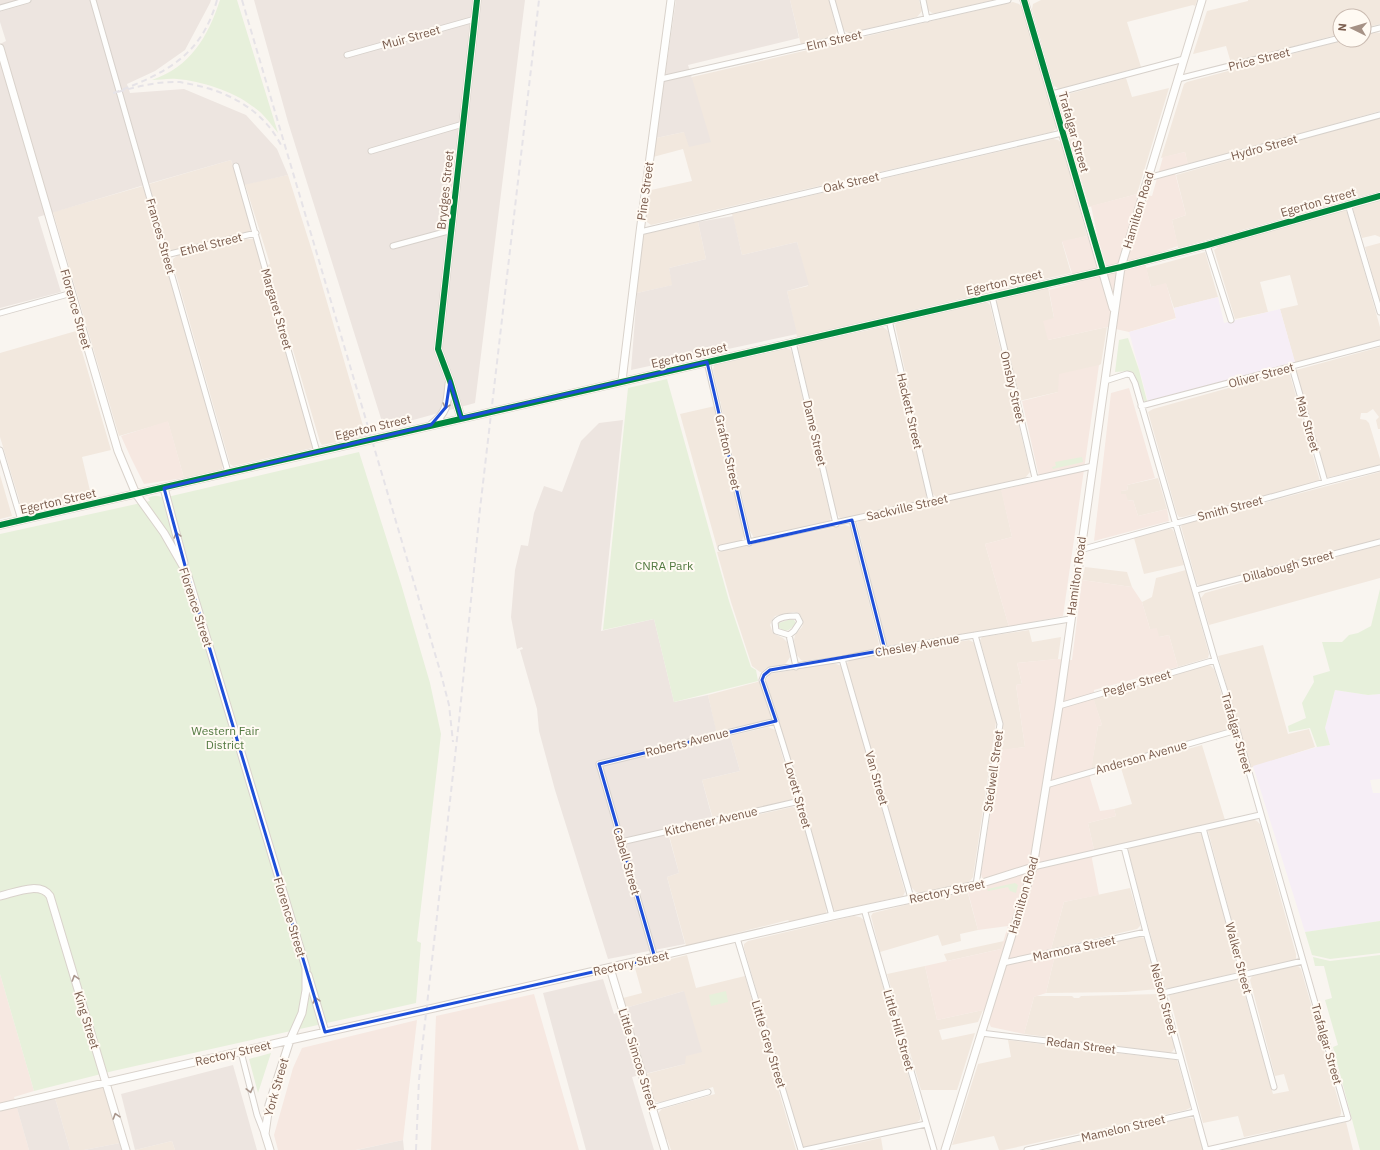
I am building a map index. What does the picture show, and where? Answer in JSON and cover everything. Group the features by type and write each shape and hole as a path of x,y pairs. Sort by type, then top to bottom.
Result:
{"street":[{"path":"0,8 28,0"},
{"name":"Frances Street","path":"93,0 228,472"},
{"name":"Brydges Street","path":"461,418 450,381 438,349 477,0"},
{"name":"Pine Street","path":"622,381 671,0"},
{"path":"832,0 843,38"},
{"path":"923,0 927,19"},
{"name":"Elm Street","path":"661,79 1008,0"},
{"name":"Trafalgar Street","path":"1024,0 1114,312"},
{"name":"Hamilton Road","path":"945,1150 1033,867 1058,706 1121,267 1202,0"},
{"name":"Muir Street","path":"347,55 475,19"},
{"name":"Price Street","path":"1178,79 1332,40"},
{"name":"Florence Street","path":"0,48 118,451 136,494 164,533 187,573 306,968 306,990 302,1013 290,1040"},
{"path":"1052,94 1184,59"},
{"name":"Hydro Street","path":"1148,178 1380,115"},
{"path":"371,151 463,124"},
{"name":"Oak Street","path":"640,232 1062,133"},
{"name":"Margaret Street","path":"236,166 317,452"},
{"name":"Egerton Street","path":"0,525 1121,267 1208,245 1380,196"},
{"path":"1348,204 1380,312"},
{"path":"393,246 452,230"},
{"name":"Ethel Street","path":"166,255 256,233"},
{"path":"1208,245 1231,320"},
{"path":"0,313 72,293"},
{"name":"Omsby Street","path":"992,296 1035,478"},
{"name":"Hackett Street","path":"889,320 931,502"},
{"name":"Dame Street","path":"793,342 836,524"},
{"name":"Oliver Street","path":"1141,406 1380,344"},
{"name":"Grafton Street","path":"707,362 749,543"},
{"name":"May Street","path":"1292,367 1325,482"},
{"name":"Trafalgar Street","path":"1105,381 1123,375 1131,375 1133,378 1196,590 1215,660 1237,730 1260,815 1348,1118 1207,1150"},
{"path":"431,425 442,415 446,408 450,381"},
{"path":"0,450 21,520"},
{"name":"Sackville Street","path":"721,548 836,524 1093,466"},
{"name":"Smith Street","path":"1080,550 1380,468"},
{"path":"164,488 187,573"},
{"path":"852,520 884,650"},
{"name":"Dillabough Street","path":"1196,590 1380,542"},
{"path":"798,616 800,622 794,631 789,635 776,631 775,622 777,619 784,617 798,616"},
{"name":"Chesley Avenue","path":"764,675 770,670 842,659 884,650 1070,619"},
{"path":"789,635 796,666"},
{"name":"Stedwell Street","path":"975,635 1000,724 976,885"},
{"name":"Van Street","path":"842,659 911,898"},
{"name":"Pegler Street","path":"1058,706 1215,660"},
{"name":"Lovett Street","path":"764,675 762,680 800,801 832,916"},
{"name":"Roberts Avenue","path":"599,764 776,721"},
{"name":"Anderson Avenue","path":"1046,785 1237,730"},
{"name":"Cabell Street","path":"599,764 655,958"},
{"name":"Kitchener Avenue","path":"621,842 800,801"},
{"name":"Rectory Street","path":"0,1107 655,958 911,898 976,885 1033,867 1260,815"},
{"name":"Walker Street","path":"1203,828 1274,1087"},
{"name":"Nelson Street","path":"1124,847 1195,1112 1207,1150"},
{"name":"King Street","path":"0,896 39,888 50,896 126,1150"},
{"name":"Little Hill Street","path":"864,909 934,1150"},
{"name":"Marmora Street","path":"1003,963 1146,932"},
{"name":"Little Grey Street","path":"737,938 800,1150"},
{"path":"1163,993 1303,961"},
{"path":"306,968 325,1032"},
{"name":"Little Simcoe Street","path":"610,968 665,1150"},
{"name":"Redan Street","path":"981,1033 1180,1057"},
{"name":"York Street","path":"265,1134 269,1105 290,1040"},
{"name":"York Street","path":"241,1052 257,1115 270,1150"},
{"path":"652,1108 708,1092"},
{"name":"Mamelon Street","path":"1031,1150 1195,1112"},
{"path":"805,1150 926,1124"}],"highlighted area":[{"path":"707,362 749,543 852,520 885,650 770,670 764,675 762,680 776,721 599,764 655,958 325,1032 187,573 164,488 431,425 446,407 450,381 461,418"}],"shaded area":[{"path":"0,0 211,0 185,50 155,71 127,84 130,93 184,89 246,115 277,149 288,175 239,186 231,160 38,217 61,292 0,308 0,44 6,41 0,22"},
{"path":"254,0 525,0 475,403 384,428 288,122"},
{"path":"676,0 790,0 799,38 688,65 711,142 689,147 684,132 656,138"},
{"path":"790,0 829,0 837,31 834,37 801,45"},
{"path":"835,0 919,0 922,11 917,17 850,33 843,29"},
{"path":"925,0 994,0 932,13 928,10"},
{"path":"1041,0 1197,0 1195,6 1193,5 1127,22 1141,67 1059,89 1053,85 1032,9 1033,4"},
{"path":"1380,0 1380,24 1372,26 1372,8 1332,8 1332,36 1231,63 1226,46 1193,54 1207,11 1248,1"},
{"path":"1013,2 1022,7 1056,125 1056,129 1052,132 651,225 645,219 651,190 692,181 683,149 653,157 656,138 684,132 692,77"},
{"path":"1372,33 1380,33 1380,111 1188,166 1185,152 1161,158 1184,84 1187,82 1332,43 1332,48 1372,48"},
{"path":"1126,78 1132,97 1169,88 1137,194 1089,207 1058,103 1059,99 1061,96"},
{"path":"1380,117 1380,191 1178,248 1172,220 1186,215 1176,175"},
{"path":"1053,139 1062,143 1087,236 1062,242 1071,273 797,337 787,291 808,286 797,242 742,255 732,214"},
{"path":"1185,152 1188,164 1174,169 1186,215 1172,220 1178,246 1144,258 1151,287 1166,283 1176,318 1129,332 1107,327 1048,340 1043,321 1054,318 1049,290 1075,283 1062,241 1097,234 1091,206 1137,194 1152,196 1163,157"},
{"path":"231,160 251,226 250,231 248,233 171,251 168,249 149,184"},
{"path":"288,175 313,254 366,436 322,445 320,442 268,265 270,264 245,184"},
{"path":"143,186 223,465 222,469 184,478 168,422 119,436 53,212"},
{"path":"1380,199 1380,237 1375,235 1362,238 1353,209 1354,206"},
{"path":"1342,209 1348,213 1380,327 1380,340 1295,363 1280,309 1298,305 1290,275 1260,282 1268,312 1235,319 1214,250 1222,244"},
{"path":"733,216 742,255 797,242 809,285 787,291 797,334 631,370 637,293 672,285 669,268 706,259 698,222"},
{"path":"698,222 706,259 669,268 673,285 637,293 635,291 643,237 645,234"},
{"path":"246,239 254,239 313,446 312,448 233,466 230,464 173,264 173,259 178,255"},
{"path":"1380,243 1380,302 1365,247"},
{"path":"1205,252 1218,297 1174,308 1166,284 1151,287 1146,268"},
{"path":"1048,287 1054,318 1048,340 1107,327 1101,364 1058,392 1019,401 997,301 998,299"},
{"path":"1218,297 1224,323 1280,309 1295,362 1148,401 1129,332 1176,319 1174,308"},
{"path":"988,303 990,305 1030,472 1025,478 939,498 932,493 895,325 897,323"},
{"path":"883,327 888,331 926,498 923,501 845,519 840,518 836,513 798,348 800,345"},
{"path":"76,331 111,450 82,457 92,499 30,514 25,513 22,509 0,437 0,353"},
{"path":"1380,347 1380,429 1378,429 1376,420 1379,417 1373,409 1367,413 1361,413 1360,419 1366,420 1369,423 1380,459 1380,465 1326,478 1295,372 1296,370"},
{"path":"790,349 792,353 831,517 830,521 761,538 754,538 750,531 713,370 714,365"},
{"path":"1099,365 1063,616 1009,627 985,544 1012,537 1001,490 1040,481 1022,401 1058,392 1059,374"},
{"path":"1287,373 1290,375 1320,481 1179,517 1148,412 1153,409"},
{"path":"1129,388 1155,478 1127,485 1128,490 1121,491 1121,494 1126,494 1128,501 1133,500 1138,516 1167,509 1169,521 1094,541 1111,393"},
{"path":"715,406 744,536 741,542 717,547 680,414"},
{"path":"623,420 601,631 654,619 674,702 708,695 717,741 730,736 740,771 702,780 712,817 666,826 679,873 667,877 685,944 608,959 555,790 539,731 537,709 520,650 523,649 522,647 517,649 511,617 515,570 521,545 528,546 534,513 544,486 562,492 581,441 599,423"},
{"path":"168,421 184,478 144,484 121,436"},
{"path":"1380,472 1380,539 1204,586 1197,584 1181,526 1184,524"},
{"path":"0,475 12,516 0,519"},
{"path":"1158,478 1167,509 1138,516 1133,500 1127,501 1120,491 1128,490 1127,485"},
{"path":"1001,488 1012,537 985,544 1009,627 888,646 886,644 857,523 859,521"},
{"path":"845,525 851,527 879,647 875,650 804,661 801,660 796,654 794,640 795,635 803,624 799,613 794,612 775,616 770,625 773,633 783,638 787,642 790,657 785,664 766,668 760,672 752,666 731,602 717,552"},
{"path":"1172,529 1174,532 1184,565 1144,574 1134,538"},
{"path":"1380,545 1380,578 1209,625 1201,598 1205,593"},
{"path":"1085,567 1127,572 1132,587 1082,580"},
{"path":"1186,570 1209,654 1208,658 1178,667 1169,635 1159,637 1150,629 1142,602 1152,597 1156,578"},
{"path":"1082,580 1132,587 1142,602 1150,629 1157,628 1159,637 1169,635 1178,667 1094,690 1094,700 1102,725 1098,726 1090,778 1100,811 1114,809 1116,816 1088,823 1094,850 1092,859 1099,895 1064,902 1051,949 1055,955 1046,993 1034,997 1024,1034 991,1027 983,1010 937,1020 925,966 1001,949 1008,926 978,930 968,892 985,888 981,874 1000,750 1025,747 1016,685 1022,684 1017,663 1056,659 1072,660"},
{"path":"1029,630 1032,642 1061,637 1058,659 1017,663 1022,684 1016,685 1025,747 998,751 1002,721 980,640 982,637"},
{"path":"969,640 975,643 996,722 973,877 968,882 920,893 916,892 911,887 847,668 847,663 850,660"},
{"path":"1263,645 1288,734 1309,729 1315,747 1250,768 1218,656"},
{"path":"833,663 842,666 905,892 903,896 836,911 832,907 766,680 770,674"},
{"path":"1209,664 1214,669 1230,722 1230,728 1224,732 1091,769 1098,726 1102,725 1093,698"},
{"path":"761,681 771,716 770,719 716,732 708,695"},
{"path":"1335,690 1368,695 1380,694 1380,779 1370,780 1373,793 1380,793 1380,921 1305,932 1253,766 1317,747 1330,745 1325,728"},
{"path":"768,727 775,730 794,799 791,801 713,819 702,780 740,771 730,736"},
{"path":"1202,745 1225,820 1094,850 1088,823 1116,816 1114,809 1132,804 1121,768"},
{"path":"792,807 799,810 827,908 826,913 790,922 788,920 686,946 667,877 679,873 669,835"},
{"path":"1252,819 1260,824 1296,954 1296,959 1251,970 1244,966 1208,831 1210,829"},
{"path":"1195,832 1203,835 1238,971 1171,989 1166,988 1164,985 1128,850 1130,848"},
{"path":"1130,888 1140,923 1140,926 1137,929 1051,949 1064,902"},
{"path":"967,890 978,930 960,934 961,941 942,946 938,935 880,952 871,916 873,913"},
{"path":"854,916 860,917 864,920 920,1120 916,1123 806,1148 802,1145 744,944 748,941"},
{"path":"1136,937 1144,938 1158,989 1125,992 1046,993 1055,955"},
{"path":"1004,941 1001,949 947,961 944,954"},
{"path":"687,955 696,988 745,976 796,1150 671,1150 667,1139 665,1140 658,1116 659,1112 662,1109 715,1094 713,1087 662,1102 654,1101 646,1074 685,1064 684,991 629,1007 626,1006 623,998 642,993 635,968"},
{"path":"1297,965 1301,969 1341,1114 1339,1117 1244,1137 1238,1116 1203,1123 1169,995 1239,979 1241,981 1273,1094 1289,1091 1284,1074 1275,1076 1250,980 1252,976"},
{"path":"925,966 937,1020 983,1010 978,1022 939,1030 942,1040 975,1033 957,1090 921,1090 887,974"},
{"path":"0,974 34,1091 14,1097 29,1150 0,1150"},
{"path":"603,979 614,1014 629,1007 684,991 702,1052 686,1056 685,1064 632,1077 654,1150 586,1150 543,993"},
{"path":"534,994 579,1150 431,1150 436,1016"},
{"path":"1160,994 1175,1047 1170,1053 1024,1034 1034,997 1036,996 1072,996 1074,998 1079,998 1081,996"},
{"path":"417,1020 403,1140 356,1150 278,1150 274,1135 293,1068 302,1048"},
{"path":"1008,1040 1177,1060 1190,1108 1004,1150 999,1150 994,1136 952,1145 978,1064 1011,1057"},
{"path":"233,1065 257,1150 175,1150 172,1141 135,1150 121,1094"},
{"path":"102,1087 105,1090 120,1143 84,1150 70,1150 55,1098"},
{"path":"55,1098 70,1150 29,1150 17,1108"},
{"path":"1188,1117 1195,1120 1203,1150 1044,1150"},
{"path":"1346,1122 1353,1150 1223,1150"},
{"path":"881,1138 883,1150 828,1150"},
{"path":"403,1140 404,1150 357,1150"},
{"path":"172,1141 175,1150 135,1150"},
{"path":"120,1143 122,1150 84,1150"}],"green space":[{"path":"220,0 237,0 278,133 260,112 226,91 206,84 186,80 152,80 177,67 196,49 210,26"},
{"path":"1128,338 1139,370 1147,401 1144,401 1134,373 1131,371 1115,372 1119,340"},
{"name":"CNRA Park","path":"667,379 729,601 751,667 756,670 758,681 674,702 654,619 603,630 628,388"},
{"name":"Western Fair District","path":"359,452 401,584 430,683 441,734 417,941 421,943 416,1003 113,1071 34,1091 0,974 0,534 150,501 148,498 152,496 163,498"},
{"path":"1082,457 1083,462 1053,469 1052,467 1056,466 1055,462"},
{"path":"1380,589 1380,694 1368,695 1335,690 1325,728 1330,745 1317,747 1310,728 1289,732 1288,726 1306,718 1302,703 1314,682 1313,676 1330,671 1322,642 1342,642 1349,635 1358,633 1371,626"},
{"path":"791,619 796,623 789,630 785,631 777,626 779,623"},
{"path":"1015,883 1018,885 1016,893 1010,891 1008,887 988,891 987,889"},
{"path":"1380,921 1380,953 1330,959 1312,955 1305,932"},
{"path":"1380,955 1380,1150 1360,1150 1333,1047 1338,1045 1325,1000 1332,998 1324,966 1315,966 1313,957 1330,961"},
{"path":"726,991 728,1002 711,1006 709,995"},
{"path":"271,1053 258,1093 249,1059"}],"railway":[{"path":"217,0 210,20 201,36 191,49 179,60 165,70 114,93 163,82 180,82 222,93 246,106 257,114 275,135 282,147"},
{"path":"242,0 441,674 449,705 453,742"},
{"path":"416,1150 419,1080 423,1040 459,721 480,509 539,0"}],"cycle path":[{"path":"461,418 450,381 438,349 477,0"},
{"path":"1024,0 1103,270"},
{"path":"0,525 1121,267 1207,245 1380,196"}]}
